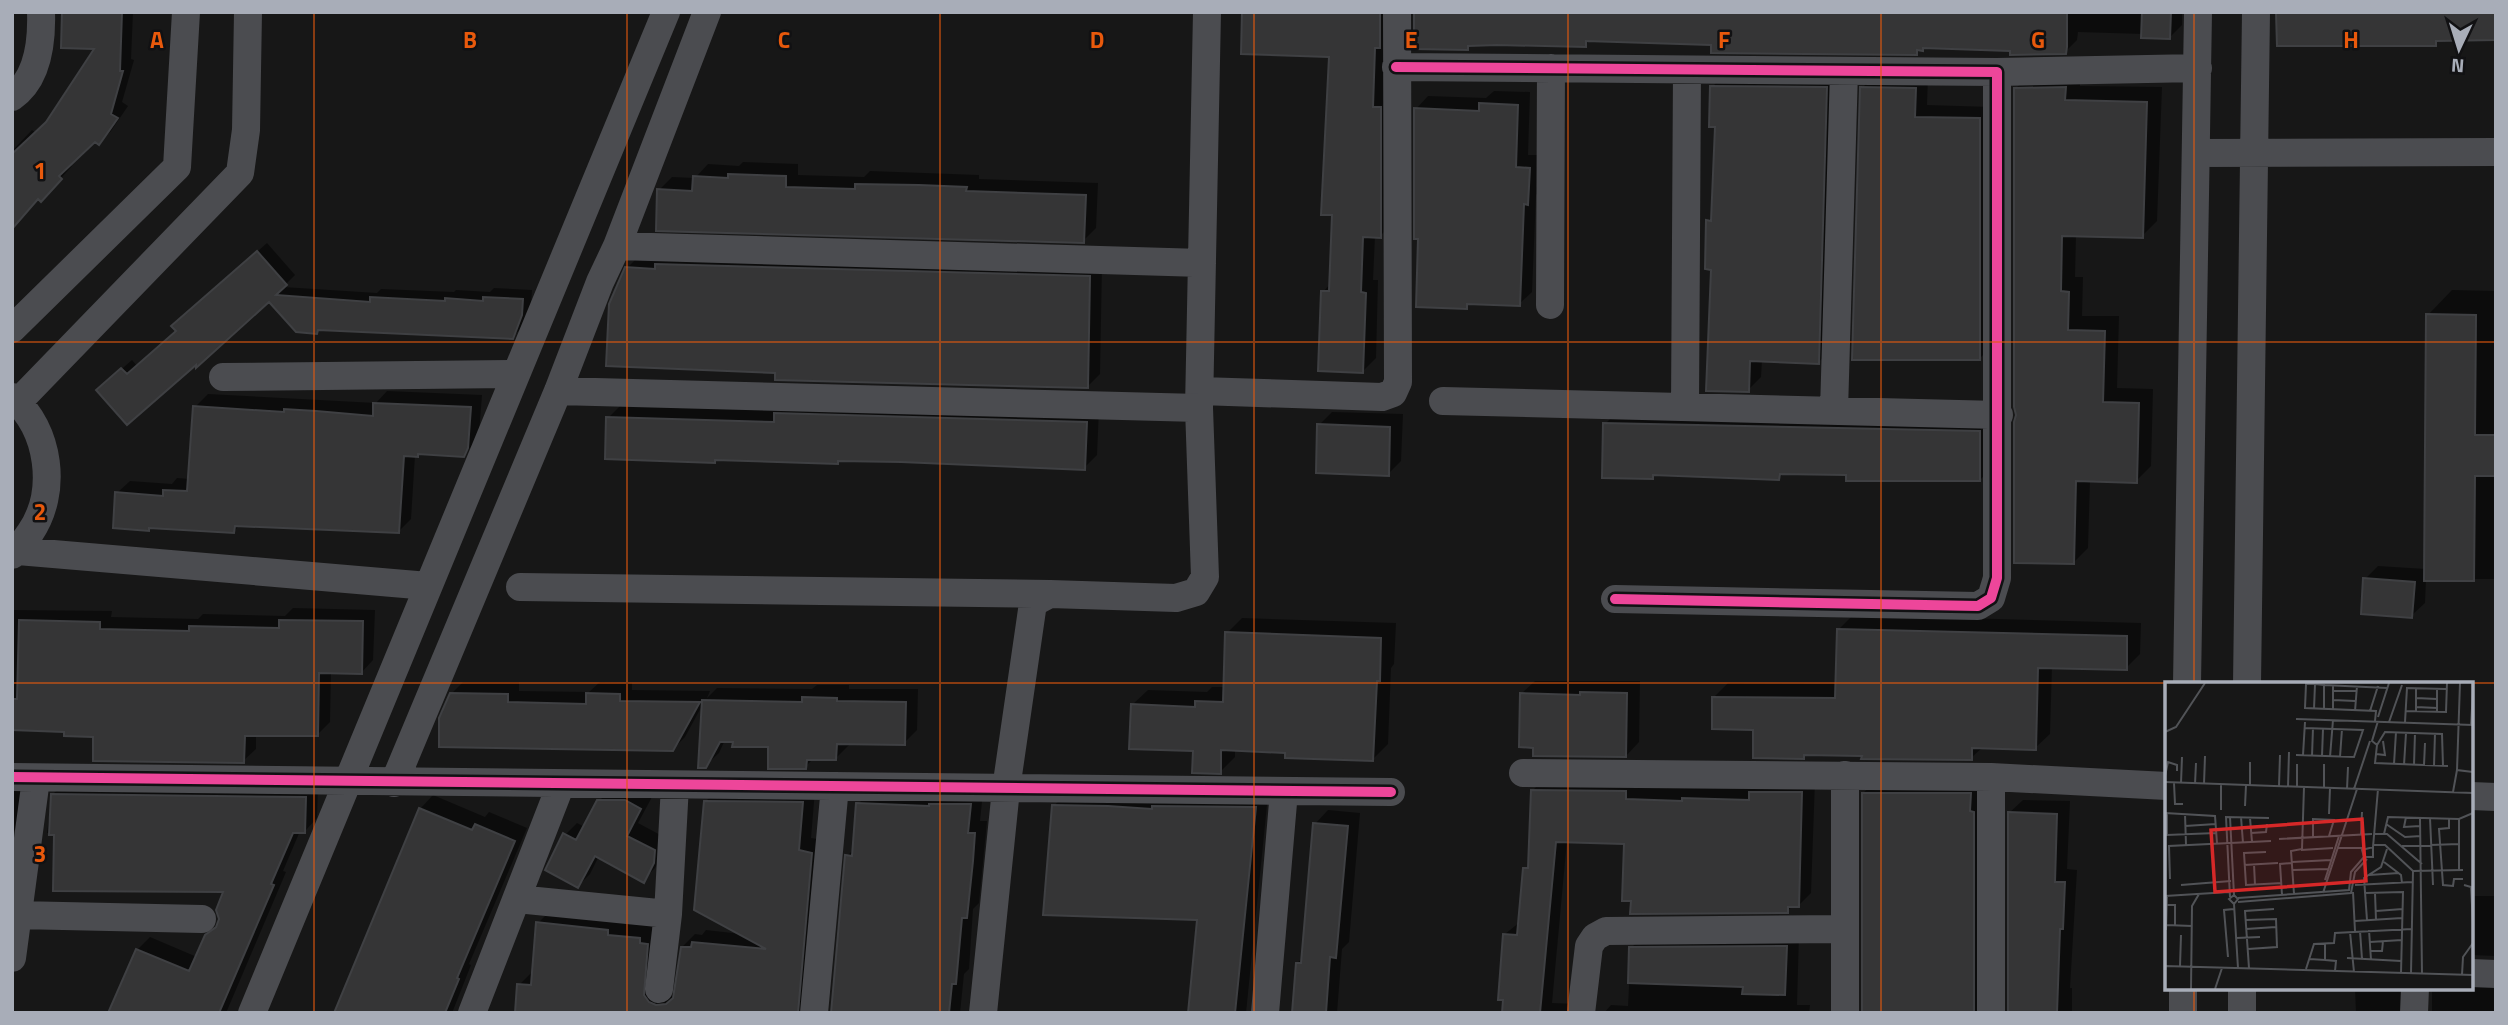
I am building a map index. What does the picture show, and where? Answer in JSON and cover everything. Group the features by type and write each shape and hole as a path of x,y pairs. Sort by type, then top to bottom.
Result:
{"street":[{"path":"12,97 22,90 37,62 41,12"},
{"path":"12,329 177,167 186,12"},
{"path":"15,553 36,524 46,493 46,460 37,429 15,399 240,173 246,130 248,12"},
{"path":"252,1013 666,12"},
{"path":"394,783 617,246 707,12"},
{"path":"520,587 1176,598 1196,592 1205,577 1200,400 1207,12"},
{"path":"558,391 1200,400 1382,397 1393,393 1398,382 1397,12"},
{"path":"2187,682 2198,12"},
{"path":"2247,682 2256,12"},
{"path":"1396,67 1997,72 2198,68"},
{"path":"1550,305 1551,68"},
{"path":"1685,407 1687,70"},
{"path":"1834,411 1844,71"},
{"path":"1615,599 1978,606 1991,598 1997,578 1999,415 1997,72"},
{"path":"2196,153 2496,152"},
{"path":"617,246 1202,262"},
{"path":"223,377 516,374"},
{"path":"1443,401 1999,415"},
{"path":"15,553 428,586"},
{"path":"983,1013 1006,789 1033,603 1050,594"},
{"path":"1522,773 1991,777 2165,786"},
{"path":"1845,775 1845,1013"},
{"path":"1991,777 1991,1013"},
{"path":"12,958 17,915 24,778 1391,792"},
{"path":"472,1013 561,784"},
{"path":"659,989 668,914 675,785"},
{"path":"814,1013 835,786"},
{"path":"1265,1013 1284,791"},
{"path":"2473,796 2496,797"},
{"path":"517,899 668,914"},
{"path":"17,915 202,919"},
{"path":"1581,1013 1589,946 1595,937 1606,931 1845,929"},
{"path":"2473,973 2496,974"},
{"path":"2183,990 2183,1013"},
{"path":"2242,990 2242,1013"},
{"path":"2414,1013 2415,990"}],"building":[{"path":"62,12 122,12 120,71 123,71 111,114 118,118 99,145 95,142 59,176 62,179 41,202 38,199 12,229 12,154 46,122 94,49 61,48"},
{"path":"1242,12 1380,12 1380,48 1375,48 1373,107 1381,107 1381,238 1363,237 1361,292 1366,293 1363,373 1318,371 1321,291 1329,291 1332,215 1321,215 1329,57 1241,54"},
{"path":"1414,12 2067,12 2067,47 2066,54 2010,55 2010,51 1923,48 1923,51 1917,50 1917,55 1711,53 1711,45 1586,41 1586,47 1497,45 1468,46 1468,50 1414,49"},
{"path":"2142,12 2171,12 2170,39 2141,38"},
{"path":"2276,12 2496,12 2496,40 2436,41 2436,46 2277,46"},
{"path":"1710,86 1827,87 1819,364 1750,361 1749,392 1706,391 1711,270 1705,269 1706,220 1711,221 1715,127 1709,127"},
{"path":"1860,87 1916,88 1915,117 1980,118 1980,360 1852,360"},
{"path":"2066,87 2065,100 2147,102 2143,238 2062,236 2061,291 2069,292 2068,330 2105,331 2103,402 2139,403 2137,483 2076,481 2074,564 2014,563 2014,88"},
{"path":"1479,103 1518,105 1516,167 1530,168 1528,205 1524,204 1520,306 1467,304 1467,309 1416,307 1418,239 1414,239 1414,108 1479,111"},
{"path":"728,174 786,176 786,187 855,189 855,184 919,185 967,187 966,191 1086,195 1084,243 656,231 657,189 692,191 693,176 728,178"},
{"path":"257,251 287,285 276,295 370,302 370,297 445,301 445,298 483,301 483,297 523,299 522,315 513,339 318,330 317,334 296,332 269,302 127,425 96,390 121,368 127,374 176,331 171,326"},
{"path":"655,264 1090,276 1088,388 775,380 775,373 606,366 609,304 625,267 655,269"},
{"path":"2426,314 2476,315 2475,435 2496,435 2496,476 2475,476 2474,581 2424,581"},
{"path":"373,403 471,407 468,448 464,457 418,454 418,457 404,456 399,533 235,526 234,533 113,528 115,492 163,496 163,490 187,491 193,406 373,416"},
{"path":"774,413 1087,422 1085,470 901,462 838,461 838,464 715,460 715,463 605,459 606,417 774,422"},
{"path":"1603,423 1980,431 1980,481 1846,481 1846,475 1780,474 1779,480 1653,475 1653,479 1602,478"},
{"path":"1317,424 1390,427 1389,476 1316,473"},
{"path":"2363,578 2415,582 2412,618 2361,614"},
{"path":"19,620 100,622 100,629 189,631 189,626 279,628 279,620 363,621 362,674 319,673 318,736 245,736 244,763 93,761 93,737 64,736 64,732 12,730 12,699 17,699"},
{"path":"1837,629 2127,636 2127,670 2038,668 2036,750 1972,748 1972,760 1861,759 1862,756 1804,755 1804,759 1753,758 1753,730 1712,729 1712,697 1835,698"},
{"path":"1225,632 1381,638 1373,761 1285,758 1285,753 1221,750 1221,774 1192,773 1193,751 1129,749 1131,704 1195,707 1195,701 1223,702"},
{"path":"1580,692 1627,693 1626,757 1533,756 1533,748 1519,747 1520,693 1580,695"},
{"path":"450,693 508,694 508,702 586,704 586,693 620,694 620,701 700,702 673,751 439,747 439,718"},
{"path":"802,697 837,698 837,701 906,702 905,745 837,744 836,760 807,760 806,769 768,769 768,747 732,747 733,742 720,742 706,768 698,768 702,700 802,702"},
{"path":"1531,790 1626,791 1626,799 1682,801 1682,798 1749,800 1749,792 1802,792 1799,907 1788,907 1788,913 1630,914 1631,901 1622,901 1624,844 1556,842 1540,1013 1502,1013 1503,1000 1498,1000 1503,934 1517,935 1523,868 1528,868"},
{"path":"1862,793 1971,793 1970,811 1974,812 1974,1013 1862,1013"},
{"path":"51,794 306,797 305,833 293,833 271,884 274,885 219,1013 108,1013 136,949 189,971 205,935 216,927 219,919 216,910 223,892 53,891 54,835 49,835"},
{"path":"597,800 625,800 641,809 627,836 655,850 654,863 644,883 595,856 578,888 545,870 563,833 576,840"},
{"path":"704,801 803,802 799,850 812,853 798,1013 515,1013 517,984 531,985 536,922 608,930 608,935 640,938 640,943 648,944 644,995 649,1002 656,1005 666,1004 673,998 681,947 691,947 692,942 766,949 694,910"},
{"path":"856,803 929,806 971,804 968,833 975,833 967,918 962,918 956,984 952,984 949,1013 831,1013 845,855 852,856"},
{"path":"1052,805 1152,809 1152,806 1256,807 1235,1013 1188,1013 1197,920 1043,915"},
{"path":"419,808 472,830 475,824 515,841 445,1013 334,1013"},
{"path":"2008,812 2057,814 2055,882 2065,882 2063,929 2060,929 2057,1013 2008,1013"},
{"path":"1313,823 1348,826 1336,958 1330,957 1326,1013 1292,1013 1296,963 1301,963"},
{"path":"1787,946 1785,995 1742,994 1743,987 1628,983 1629,947"}],"cycle path":[{"path":"1396,67 1997,72 1997,578 1991,598 1978,606 1615,599"},
{"path":"12,777 1391,792"}]}
